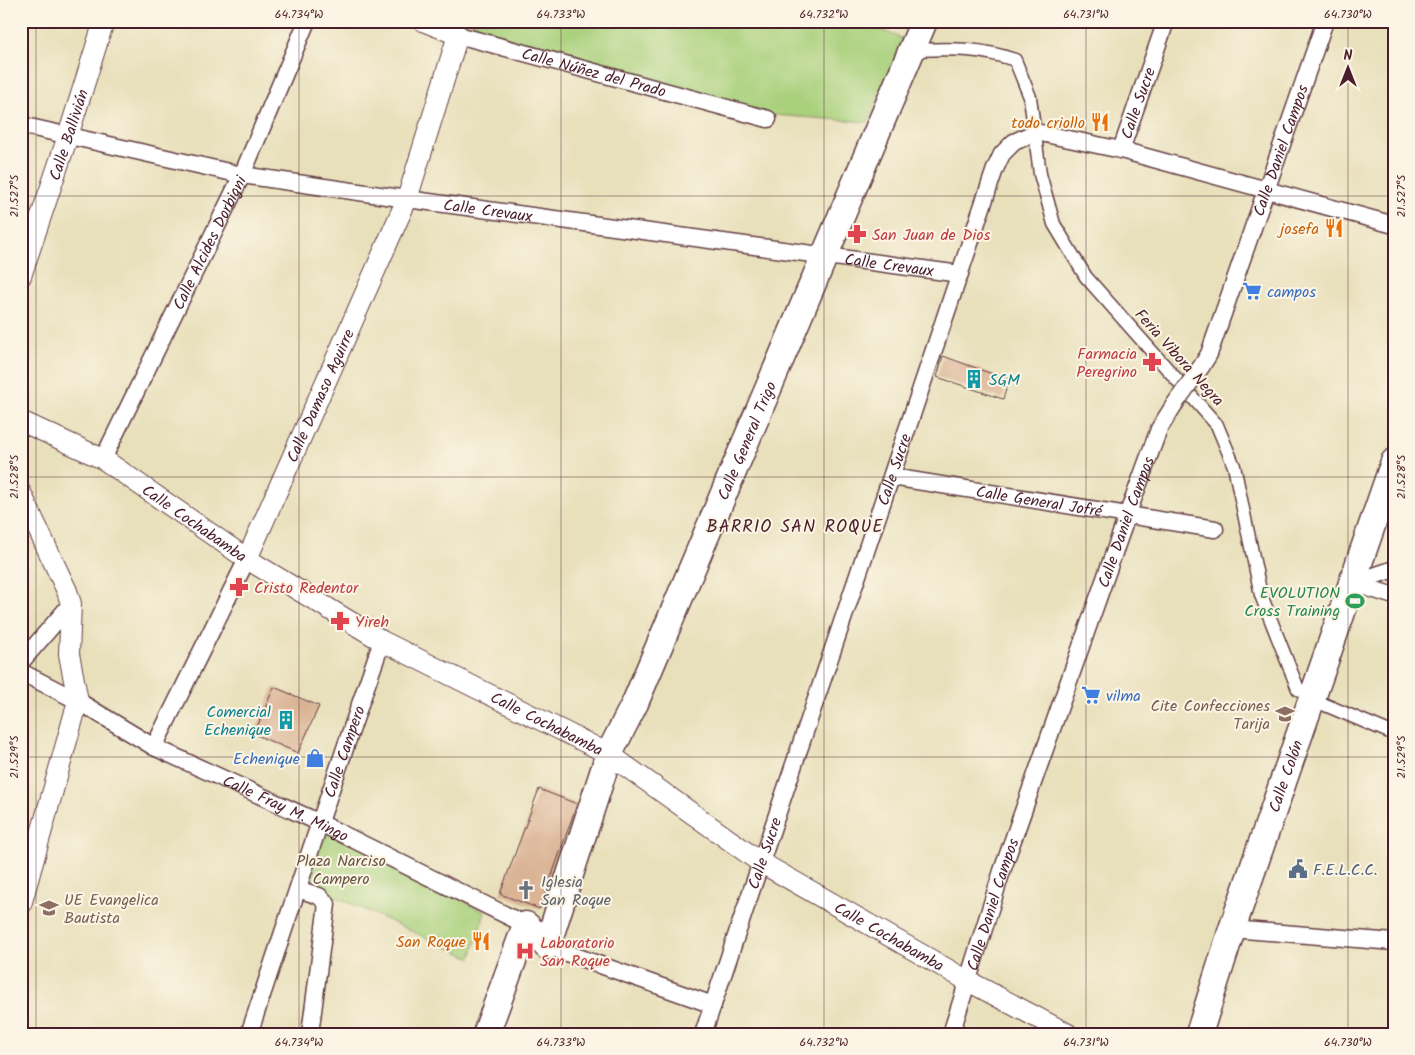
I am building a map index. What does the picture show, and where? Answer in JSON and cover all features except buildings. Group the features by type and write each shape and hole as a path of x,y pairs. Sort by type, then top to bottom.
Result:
{"main road":[{"name":"Calle General Trigo","path":"547,946 609,754 636,703 924,21"},
{"name":"Calle Colón","path":"1199,1034 1232,929 1311,697 1353,583 1394,462"},
{"name":"Calle Fray M. Mingo","path":"526,925 547,946"},
{"path":"486,1034 526,925"}],"street":[{"name":"Calle Ballivián","path":"21,276 104,21"},
{"name":"Calle Alcides Dorbigni","path":"103,459 242,174 307,21"},
{"name":"Calle Núñez del Prado","path":"423,21 458,35 768,119"},
{"name":"Calle Sucre","path":"703,1034 995,169 1002,154 1014,142 1036,132 1121,150 1166,21"},
{"name":"Calle Daniel Campos","path":"951,1034 1002,871 1159,429 1209,354 1268,190 1325,21"},
{"name":"Calle Damaso Aguirre","path":"154,746 247,559 407,199 458,35"},
{"name":"Feria Vibora Negra","path":"912,50 965,48 987,51 1015,60 1030,97 1040,174 1054,224 1086,277 1201,403 1217,425 1234,466 1261,595 1298,688 1323,704 1394,734"},
{"name":"Calle Crevaux","path":"21,125 242,174 407,199 960,274"},
{"path":"1121,150 1394,225"},
{"name":"Calle Cochabamba","path":"21,421 103,459 247,559 382,641 609,754 760,862 968,981 1068,1034"},
{"name":"Calle General Jofré","path":"892,477 1215,529"},
{"path":"21,493 71,604 69,654 78,701 21,905"},
{"path":"1353,583 1394,569"},
{"path":"1353,583 1394,596"},
{"path":"21,662 71,604"},
{"name":"Calle Campero","path":"249,1034 298,889 318,822 382,641"},
{"name":"Calle Fray M. Mingo","path":"21,672 78,701 154,746 318,822 526,925"},
{"path":"298,889 319,896 327,904 310,1034"},
{"path":"1232,929 1394,942"},
{"name":"Calle Fray M. Mingo","path":"547,946 713,1004"}],"green space":[{"path":"466,21 860,21 903,39 868,122 773,115 474,33 476,24"},
{"name":"Plaza Narciso Campero","path":"327,832 485,912 471,958 305,883"}],"place":[{"name":"todo criollo","path":"1100,122"},
{"name":"josefa","path":"1334,228"},
{"name":"San Juan de Dios","path":"857,234"},
{"name":"campos","path":"1252,291"},
{"name":"Farmacia Peregrino","path":"1152,362"},
{"name":"SGM","path":"974,379"},
{"name":"Cristo Redentor","path":"239,587"},
{"name":"EVOLUTION Cross Training","path":"1355,601"},
{"name":"Yireh","path":"340,621"},
{"name":"vilma","path":"1091,695"},
{"name":"Cite Confecciones Tarija","path":"1285,714"},
{"name":"Comercial Echenique","path":"286,720"},
{"name":"Echenique","path":"315,758"},
{"name":"F.E.L.C.C.","path":"1298,869"},
{"name":"Iglesia San Roque","path":"526,890"},
{"name":"UE Evangelica Bautista","path":"49,908"},
{"name":"San Roque","path":"481,941"},
{"name":"Laboratorio San Roque","path":"525,951"}],"district":[{"name":"BARRIO SAN ROQUE","path":"795,526"}]}
